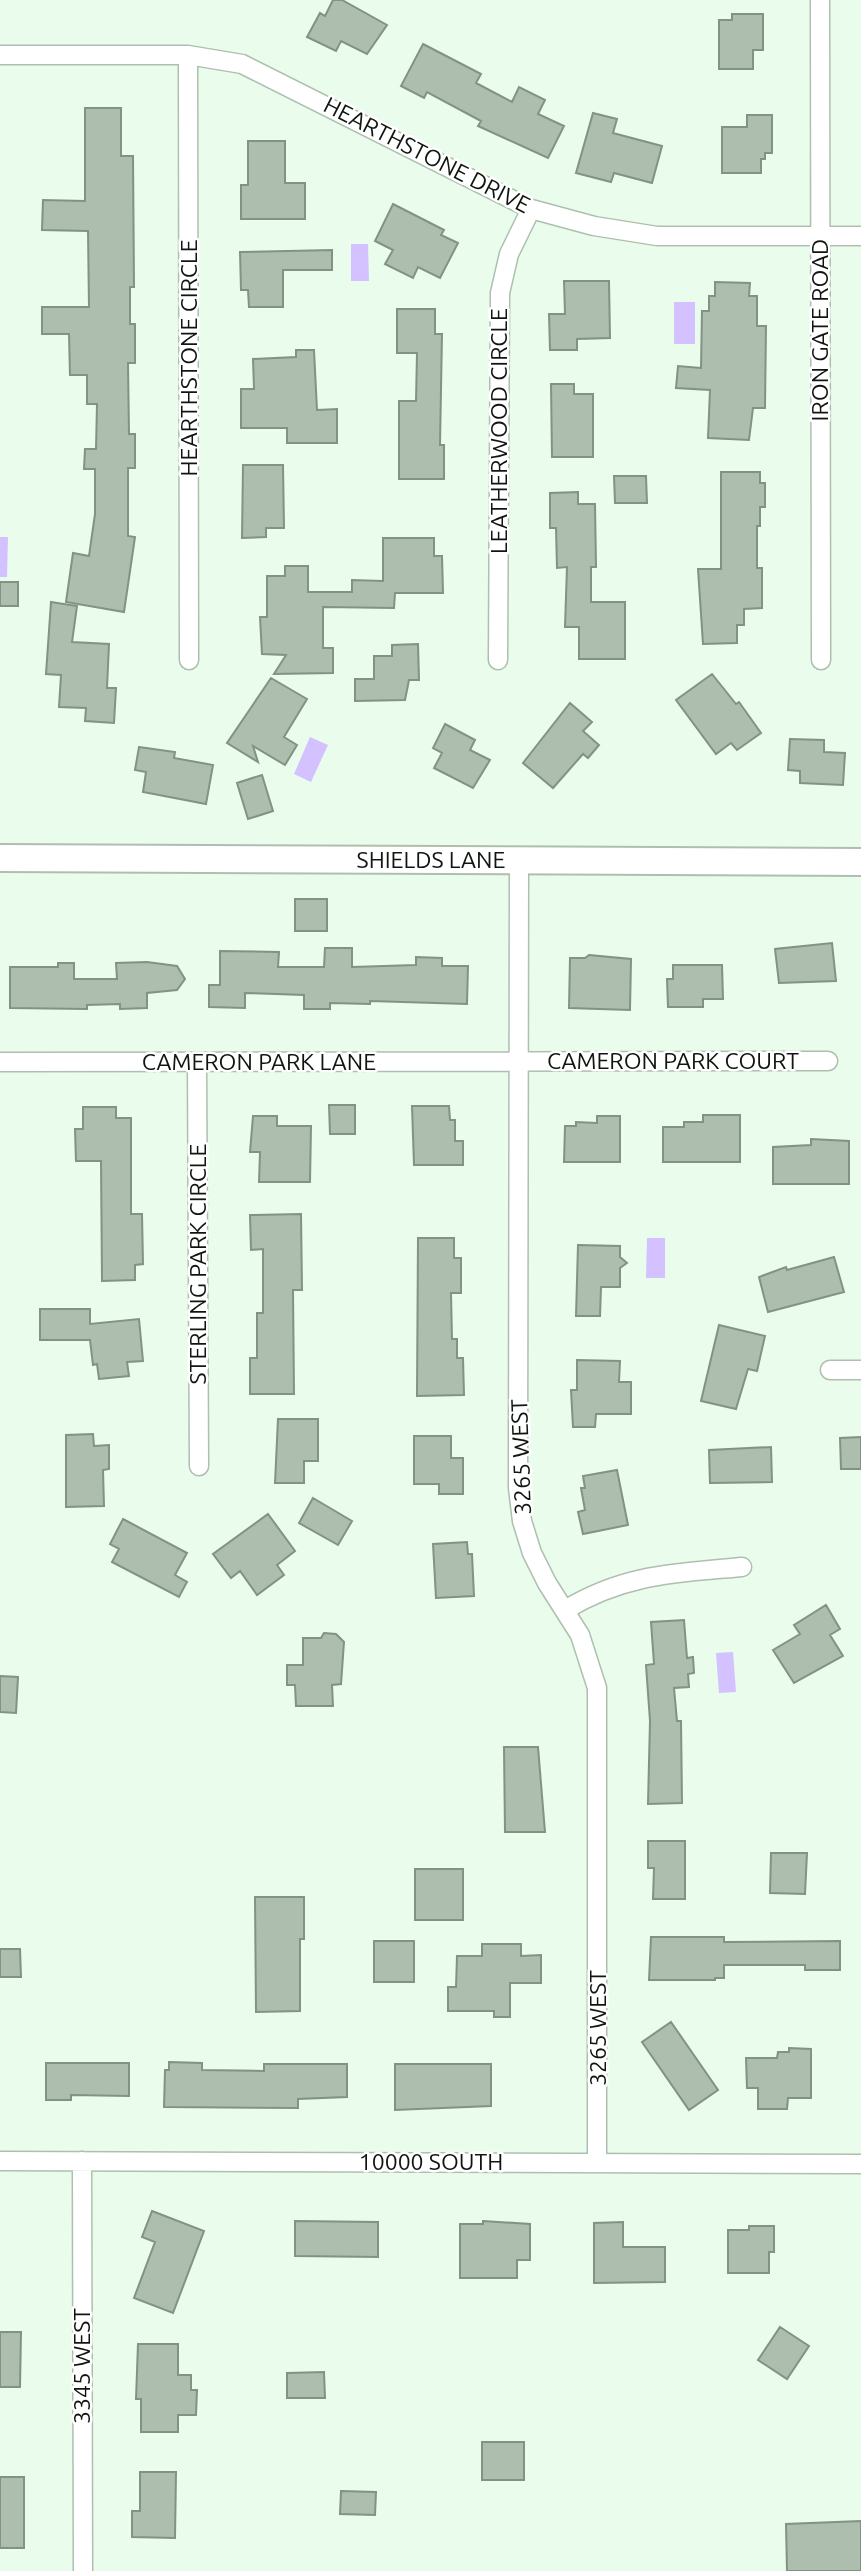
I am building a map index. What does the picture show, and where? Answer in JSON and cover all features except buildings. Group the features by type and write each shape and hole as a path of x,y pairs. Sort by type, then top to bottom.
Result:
{"main road":[{"name":"SHIELDS LANE","path":"0,858 861,862"}],"street":[{"name":"IRON GATE ROAD","path":"820,0 821,660"},
{"name":"HEARTHSTONE DRIVE","path":"0,55 188,55 223,59 263,73 531,209 594,226 657,236 861,236"},
{"name":"HEARTHSTONE CIRCLE","path":"188,55 189,660"},
{"name":"LEATHERWOOD CIRCLE","path":"498,660 499,293 509,254 531,209"},
{"name":"3265 WEST","path":"519,860 518,1488 522,1521 532,1553 587,1652 597,1689 597,2163"},
{"name":"CAMERON PARK COURT","path":"518,1061 828,1061"},
{"name":"CAMERON PARK LANE","path":"0,1062 518,1061"},
{"name":"STERLING PARK CIRCLE","path":"197,1062 199,1466"},
{"path":"830,1370 861,1370"},
{"path":"565,1610 605,1588 627,1580 742,1567"},
{"name":"10000 SOUTH","path":"0,2161 861,2164"},
{"name":"3345 WEST","path":"82,2161 83,2571"}],"shaded area":[{"path":"351,244 368,244 369,281 351,281"},
{"path":"674,302 695,302 695,344 674,344"},
{"path":"0,537 8,537 7,577 0,577"},
{"path":"310,737 328,745 311,782 294,774"},
{"path":"647,1238 665,1238 665,1278 646,1278"},
{"path":"733,1652 736,1692 719,1693 716,1653"}]}
